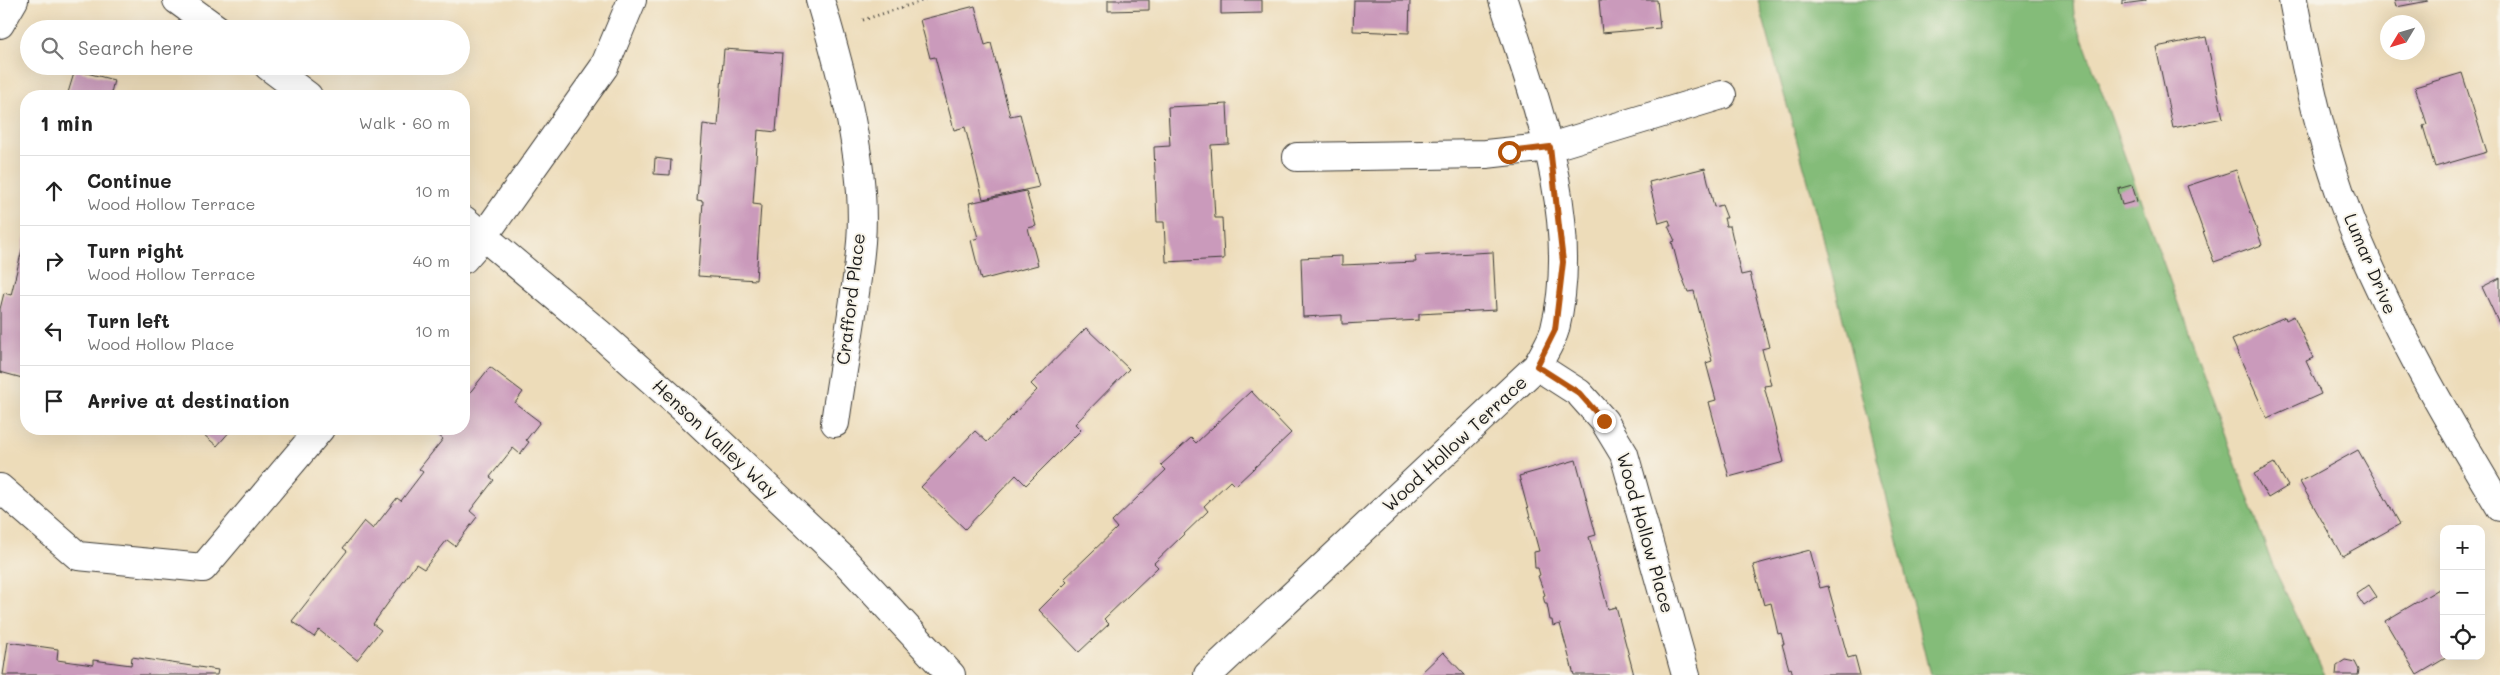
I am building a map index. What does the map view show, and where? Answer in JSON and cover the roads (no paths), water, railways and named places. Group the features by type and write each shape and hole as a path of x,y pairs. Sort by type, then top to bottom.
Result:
{"street":[{"path":"0,24 14,0"},
{"path":"178,0 205,20"},
{"path":"470,240 474,228 604,67 632,0"},
{"name":"Crafford Place","path":"820,0 853,128 859,190 861,241 835,423"},
{"path":"1503,0 1550,147"},
{"name":"Lumar Drive","path":"2293,0 2319,120 2351,221 2379,289 2415,362 2500,507"},
{"path":"280,75 300,90"},
{"path":"1297,157 1486,154 1550,147 1722,95"},
{"name":"Wood Hollow Terrace","path":"1208,675 1537,366 1555,330 1563,262 1550,147"},
{"name":"Henson Valley Way","path":"474,228 600,334 699,423 842,558 952,675"},
{"name":"Wood Hollow Place","path":"1537,366 1579,393 1604,421 1624,454 1686,675"},
{"path":"0,488 78,556 203,568 315,435"}]}
